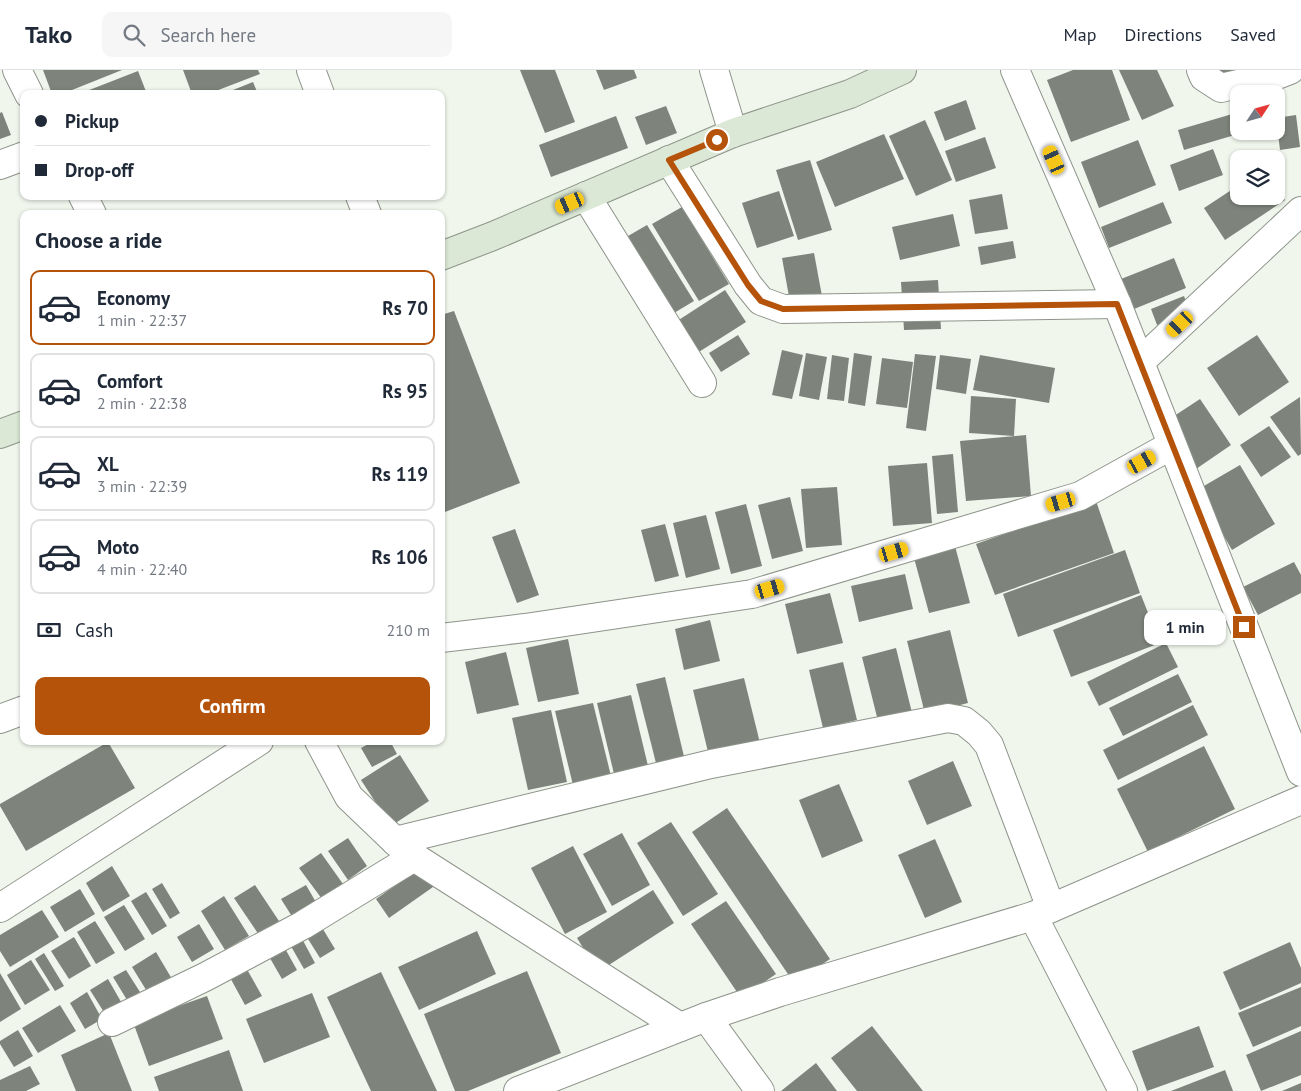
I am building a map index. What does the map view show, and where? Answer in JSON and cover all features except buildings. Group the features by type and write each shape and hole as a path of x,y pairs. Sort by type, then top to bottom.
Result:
{"street":[{"path":"17,70 27,90"},
{"path":"311,70 318,90"},
{"path":"714,70 733,132"},
{"path":"445,254 733,132 850,94 902,70"},
{"path":"1015,70 1117,304 1301,772"},
{"path":"1202,70 1204,77 1221,88 1277,75 1290,70"},
{"path":"0,165 20,158"},
{"path":"669,160 748,285 761,301 783,309 1117,304"},
{"path":"586,196 702,383"},
{"path":"1140,362 1301,211"},
{"path":"0,434 20,426"},
{"path":"445,638 525,628 752,594 1080,496 1172,445"},
{"path":"0,718 20,711"},
{"path":"112,1022 205,977 303,925 405,849 711,764 948,718 964,721 979,733 989,745 1042,912 1123,1091"},
{"path":"0,908 253,745"},
{"path":"321,745 349,797 405,849 680,1027"},
{"path":"518,1091 706,1017 780,992 1042,912 1301,800"},
{"path":"706,1017 760,1091"}],"route":[{"path":"717,140 669,160 748,285 761,301 783,309 1117,304 1244,627"}]}
